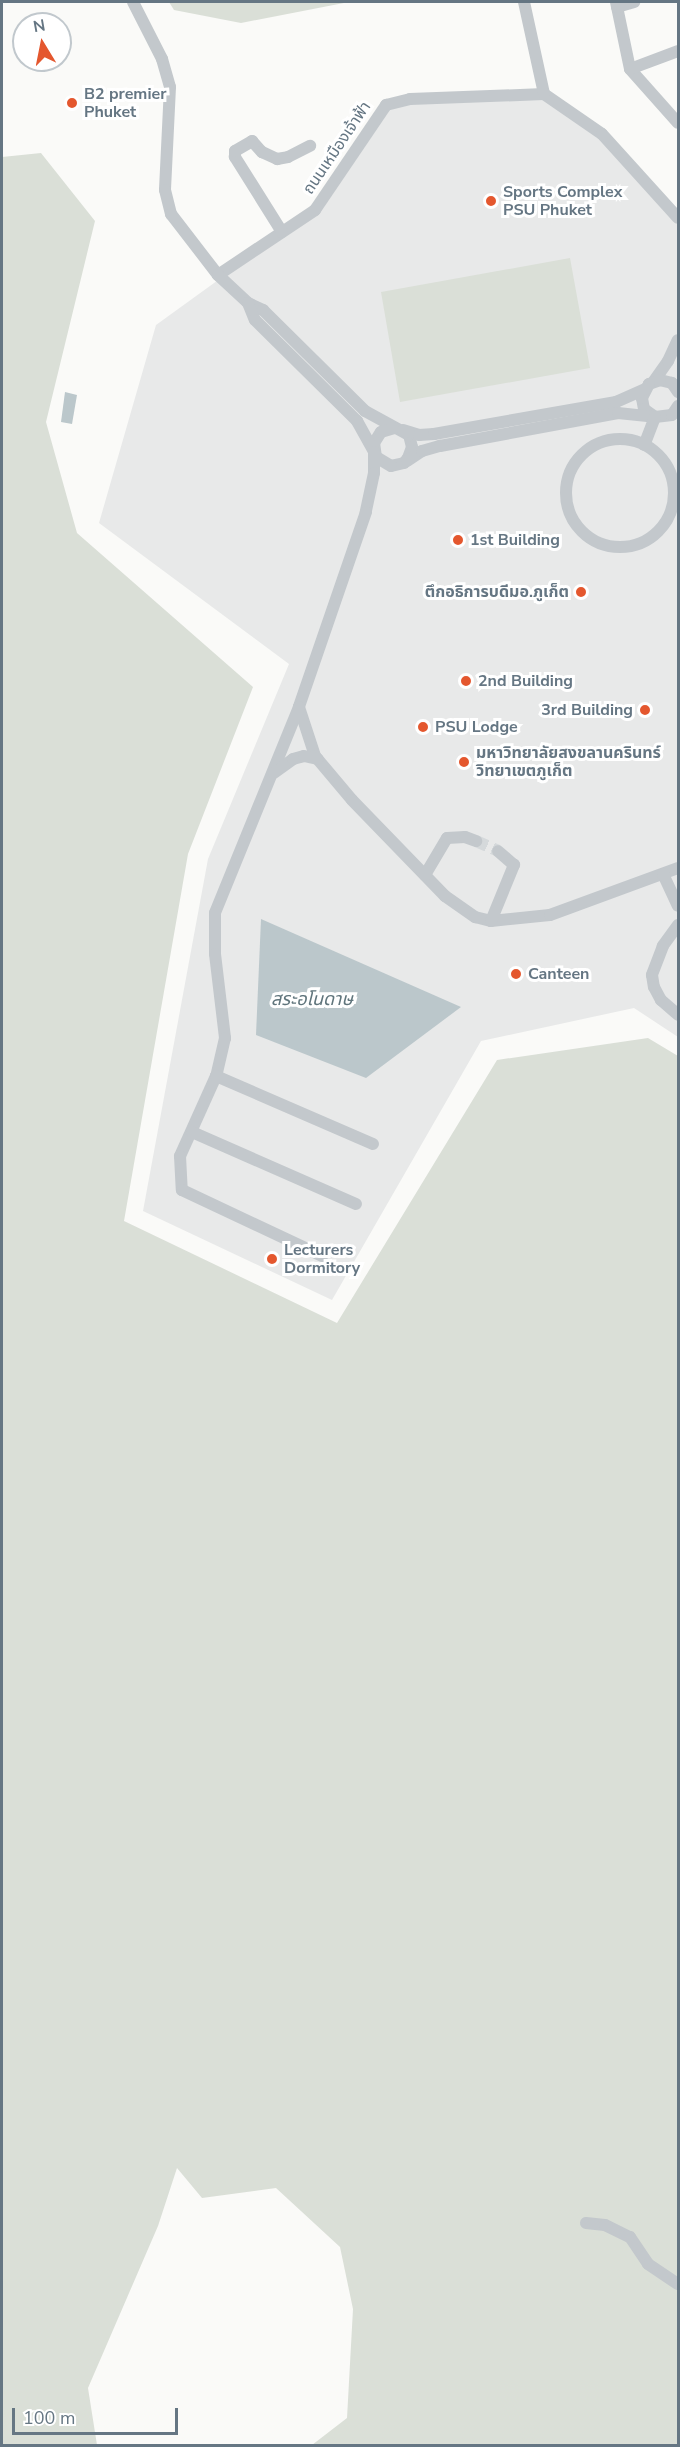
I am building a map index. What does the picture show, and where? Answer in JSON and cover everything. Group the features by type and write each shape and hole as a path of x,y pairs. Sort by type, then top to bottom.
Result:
{"street":[{"path":"133,2 162,59 170,87 165,190 171,214 218,275 248,303 263,309 365,411 396,428 411,441 411,453 404,463"},
{"path":"524,2 544,94 602,134 678,218"},
{"path":"634,2 617,4 630,69 678,123"},
{"path":"630,69 678,51"},
{"name":"ถนนเหมืองเจ้าฟ้า","path":"218,275 315,210 386,105 410,99 544,94"},
{"path":"282,232 235,157 235,151 252,141 262,152 278,159 288,157 310,146"},
{"path":"248,303 255,320 357,421 374,452 385,464 398,465 422,451 440,446 618,413 655,417 672,415 678,406"},
{"path":"655,417 644,409 642,398 649,385 668,362 678,340"},
{"path":"322,1256 182,1190 180,1156 216,1076 225,1038 215,954 215,913 299,706 366,512 374,473 377,437 386,429 396,428 420,435 434,434 616,402 649,385 666,381 678,392"},
{"path":"644,444 655,417"},
{"path":"624,439 644,444 664,461 672,477 675,494 671,511 662,527 641,543 615,546 598,542 583,532 571,514 567,487 573,468 586,452 604,442 624,439"},
{"path":"299,706 318,759 352,800 425,875 463,910 491,921 550,915 678,868"},
{"path":"271,776 283,764 293,759 304,756 318,759"},
{"path":"425,875 447,838 465,837 476,841"},
{"path":"491,921 514,864 498,850"},
{"path":"663,874 678,906"},
{"path":"678,925 663,946 652,975 654,987 661,1000 678,1015"},
{"path":"216,1076 373,1144"},
{"path":"192,1132 356,1204"},
{"path":"586,2223 605,2225 630,2237 648,2264 678,2284"}],"shaded area":[{"path":"169,2 349,2 241,23 174,10"},
{"name":"มหาวิทยาลัยสงขลานครินทร์ วิทยาเขตภูเก็ต","path":"544,94 602,134 678,218 678,1037 634,1008 481,1041 332,1300 143,1211 208,859 289,664 99,523 156,325 315,210 386,105"},
{"path":"41,153 95,221 46,422 77,533 253,687 188,854 124,1221 337,1323 497,1060 648,1038 678,1056 678,2445 312,2445 347,2418 353,2309 340,2247 276,2188 202,2198 177,2168 158,2226 88,2388 97,2445 2,2446 2,157"},
{"path":"570,258 590,368 400,402 381,292"}],"water":[{"path":"65,392 77,395 72,424 61,422"},
{"name":"สระอโนดาษ","path":"261,919 461,1007 366,1078 256,1035"}],"tunnel":[{"path":"476,841 498,851"}],"place":[{"name":"B2 premier Phuket","path":"72,103"},
{"name":"Sports Complex PSU Phuket","path":"491,201"},
{"name":"1st Building","path":"458,540"},
{"name":"ตึกอธิการบดีมอ.ภูเก็ต","path":"581,592"},
{"name":"2nd Building","path":"466,681"},
{"name":"3rd Building","path":"645,710"},
{"name":"PSU Lodge","path":"423,727"},
{"name":"มหาวิทยาลัยสงขลานครินทร์ วิทยาเขตภูเก็ต","path":"464,762"},
{"name":"Canteen","path":"516,974"},
{"name":"Lecturers Dormitory","path":"272,1259"}]}
